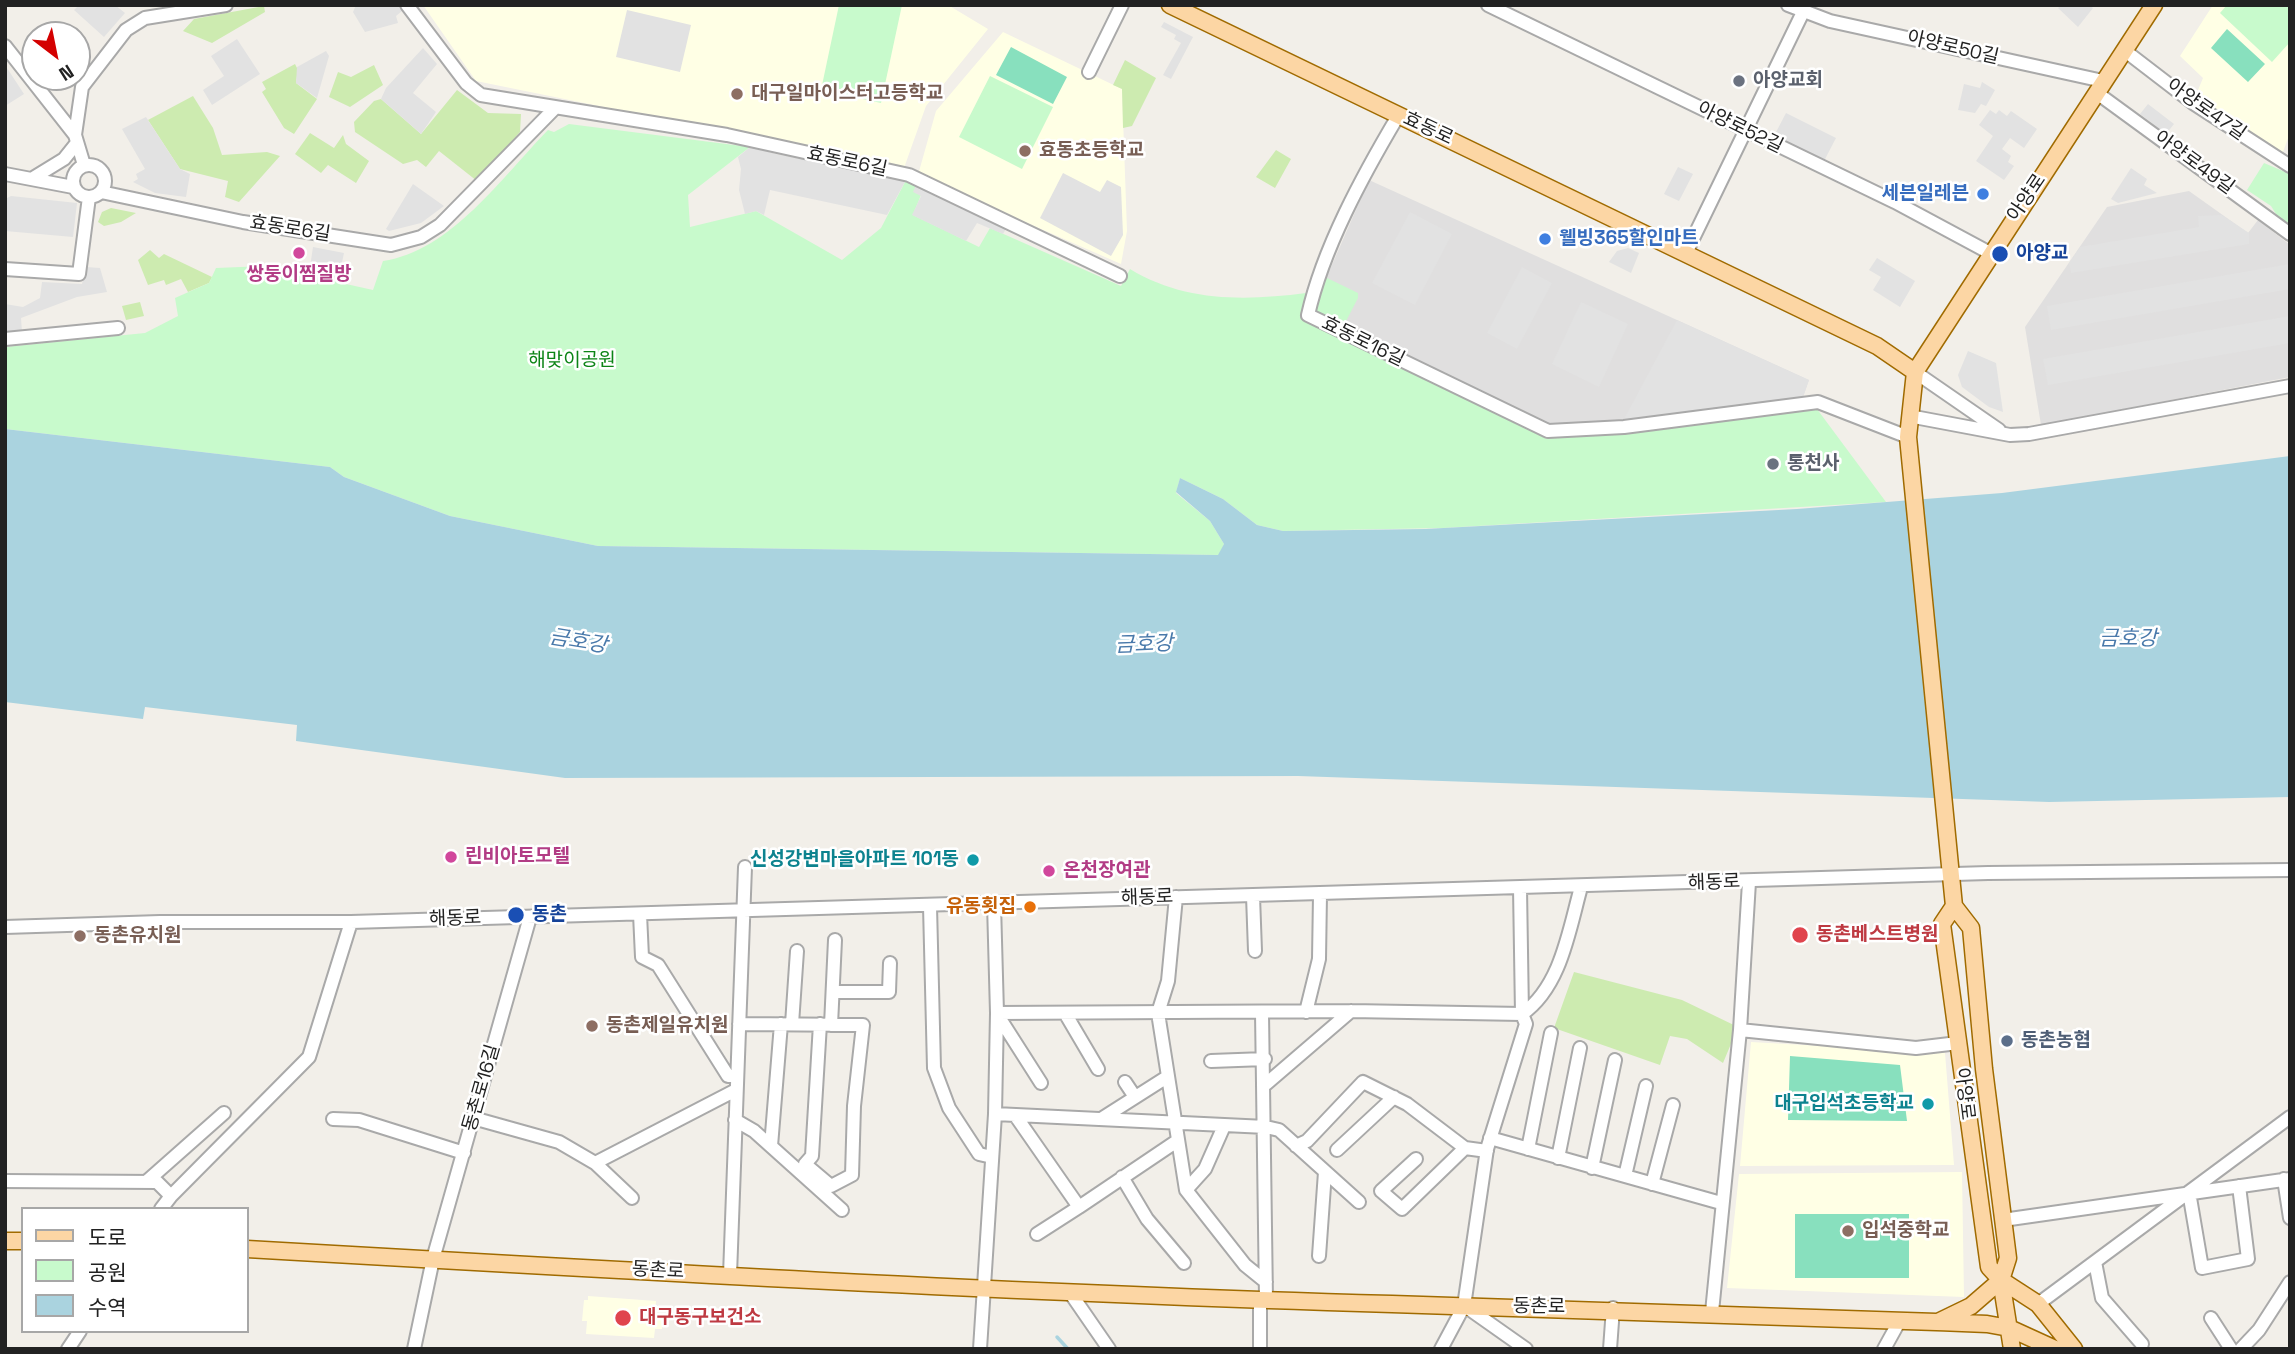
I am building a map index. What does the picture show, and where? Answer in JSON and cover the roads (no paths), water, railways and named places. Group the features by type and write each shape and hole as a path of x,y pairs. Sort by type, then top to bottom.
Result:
{"main road":[{"name":"효동로","path":"1170,5 1877,345 1915,372"},
{"name":"아양로","path":"2012,1349 2001,1280 2008,1258 1971,928 1954,906 1908,437 1909,416 1915,372 2154,5"},
{"name":"아양로","path":"1954,906 1942,924 1989,1266 2001,1280"},
{"name":"동촌로","path":"248,1249 1069,1291 1464,1306 1614,1308 1938,1322 2009,1328 2055,1349"},
{"path":"1938,1322 1971,1306 2001,1280 2038,1304 2074,1349"}],"street":[{"path":"33,178 64,159 76,140 82,87 126,30 145,18 226,5"},
{"name":"효동로6길","path":"407,5 466,83 481,95 554,109 727,135 909,175 1120,276"},
{"path":"1089,72 1122,5"},
{"name":"아양로52길","path":"1488,5 1895,202 1990,253"},
{"name":"아양로50길","path":"1788,5 1803,12 2100,87"},
{"path":"1686,253 1803,12"},
{"path":"5,46 76,140 84,165"},
{"name":"아양로47길","path":"2124,51 2193,103 2290,166"},
{"name":"아양로49길","path":"2100,87 2290,234"},
{"name":"효동로6길","path":"95,194 243,222 391,245 421,237 440,225 554,109"},
{"name":"효동로16길","path":"1398,116 1335,239 1314,288 1308,315 1548,431 1624,428 1818,402 1908,437"},
{"path":"5,270 79,274 95,194 105,182 103,172 94,165 84,165 73,176 73,187"},
{"path":"5,174 73,187 80,195 95,194"},
{"path":"5,339 118,328"},
{"path":"1915,372 2005,434"},
{"path":"1909,416 2005,434 2029,434 2290,386"},
{"path":"730,1275 745,867"},
{"name":"해동로","path":"5,927 172,922 351,922 1951,876 2290,870"},
{"path":"1712,1312 1740,1030 1749,882"},
{"path":"997,1013 1351,1011 1522,1014 1536,1004 1560,962 1581,887"},
{"path":"1441,1349 1464,1306 1489,1145 1526,1024 1522,1014 1520,888"},
{"path":"1306,1012 1319,959 1320,895"},
{"path":"1253,896 1255,951"},
{"path":"1176,897 1168,981 1158,1013 1186,1190 1245,1265 1266,1282"},
{"path":"980,1349 995,1114 997,1013 994,904"},
{"path":"930,906 934,1068 949,1108 965,1136 979,1154 992,1157"},
{"path":"640,914 642,957 658,965 728,1076 737,1076"},
{"name":"동촌로16길","path":"414,1349 433,1259 530,917"},
{"path":"162,1207 309,1057 351,922"},
{"path":"739,1024 826,1024 863,1025 854,1106 852,1175 831,1186 806,1164 812,1156 826,1024 833,992 835,940"},
{"path":"771,1146 797,951"},
{"path":"833,992 889,992 890,963"},
{"path":"1266,1084 1351,1011"},
{"path":"997,1013 1041,1083"},
{"path":"1065,1013 1098,1069"},
{"path":"1260,1349 1266,1282 1266,1084 1262,1013"},
{"path":"1740,1030 1916,1048 1958,1043"},
{"path":"1528,1149 1551,1033"},
{"path":"1558,1158 1580,1048"},
{"path":"1211,1061 1265,1059"},
{"path":"1592,1168 1615,1060"},
{"path":"1101,1119 1167,1077"},
{"path":"1125,1082 1135,1097"},
{"path":"1296,1146 1307,1141 1363,1082 1394,1097 1465,1148"},
{"path":"1625,1177 1646,1086"},
{"path":"595,1163 736,1090"},
{"path":"1337,1150 1394,1097"},
{"path":"1652,1184 1674,1105"},
{"path":"146,1182 224,1113"},
{"path":"995,1114 1266,1127 1279,1130 1359,1202"},
{"path":"1015,1115 1079,1207"},
{"path":"2038,1304 2290,1117"},
{"path":"473,1118 559,1142 595,1163 632,1198"},
{"path":"333,1119 359,1120 464,1153"},
{"path":"735,1120 771,1146 842,1210"},
{"path":"1186,1190 1205,1169 1224,1126"},
{"path":"1037,1234 1177,1142"},
{"path":"191,1143 207,1160"},
{"path":"1416,1159 1381,1191 1402,1209 1465,1148 1489,1145 1528,1149 1721,1203"},
{"path":"1319,1256 1325,1172"},
{"path":"1122,1177 1147,1219 1184,1264"},
{"path":"2003,1220 2287,1179 2290,1218"},
{"path":"5,1181 157,1182 171,1196"},
{"path":"2189,1192 2202,1268 2248,1259 2239,1186"},
{"path":"2095,1262 2102,1297 2142,1344"},
{"path":"2241,1349 2259,1330 2290,1282"},
{"path":"1069,1291 1109,1349"},
{"path":"1464,1306 1526,1349"},
{"path":"1610,1349 1614,1308"},
{"path":"2211,1318 2231,1349"},
{"path":"1884,1349 1900,1320"},
{"path":"68,1349 79,1333"}],"water":[{"name":"금호강","path":"5,429 330,467 344,477 450,516 598,546 1218,555 1224,544 1210,521 1176,492 1180,478 1223,499 1257,525 1283,531 1425,529 1797,509 2002,493 2290,456 2290,797 2049,802 1298,776 565,778 296,741 297,725 145,707 143,719 5,702"}],"waterway":[{"path":"1057,1337 1068,1349"}],"place":[{"name":"아양교회","path":"1739,81"},
{"name":"대구일마이스터고등학교","path":"737,94"},
{"name":"효동초등학교","path":"1025,151"},
{"name":"세븐일레븐","path":"1983,194"},
{"name":"웰빙365할인마트","path":"1545,239"},
{"name":"쌍둥이찜질방","path":"299,253"},
{"name":"아양교","path":"2000,254"},
{"name":"통천사","path":"1773,464"},
{"name":"린비아토모텔","path":"451,857"},
{"name":"신성강변마을아파트 101동","path":"973,860"},
{"name":"온천장여관","path":"1049,871"},
{"name":"유동횟집","path":"1030,907"},
{"name":"동촌","path":"516,915"},
{"name":"동촌베스트병원","path":"1800,935"},
{"name":"동촌유치원","path":"80,936"},
{"name":"동촌제일유치원","path":"592,1026"},
{"name":"동촌농협","path":"2007,1041"},
{"name":"대구입석초등학교","path":"1928,1104"},
{"name":"입석중학교","path":"1848,1231"},
{"name":"대구동구보건소","path":"623,1318"}],"park label":[{"name":"해맞이공원","path":"572,361"}]}
